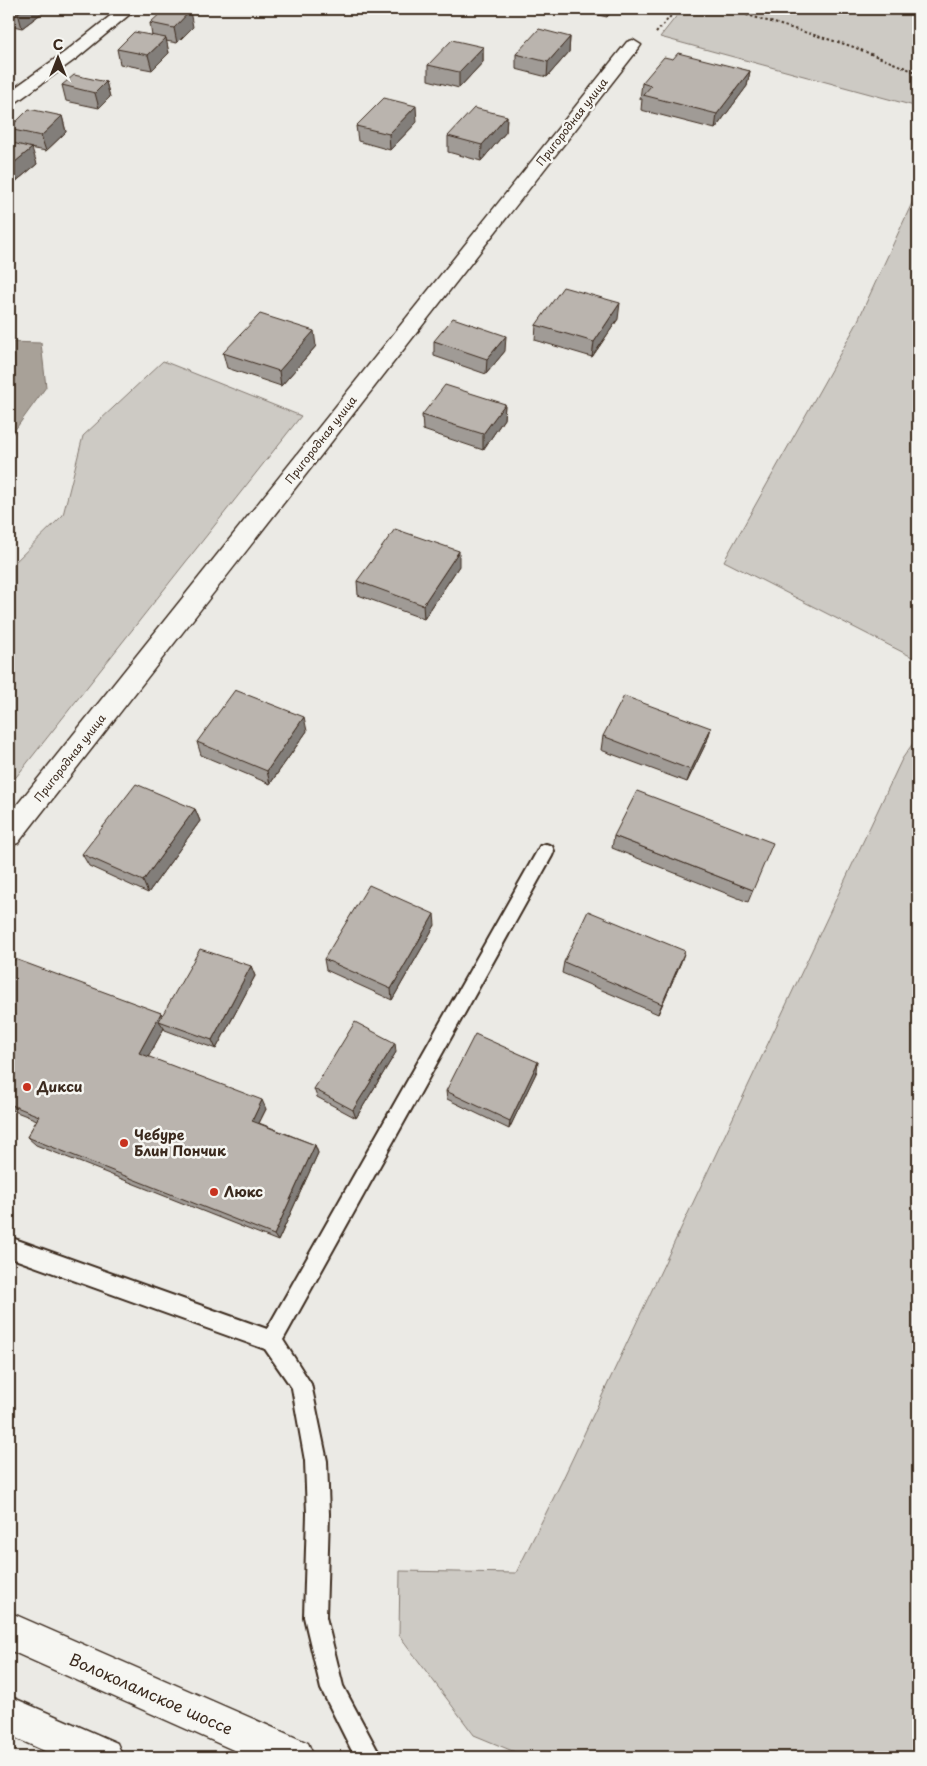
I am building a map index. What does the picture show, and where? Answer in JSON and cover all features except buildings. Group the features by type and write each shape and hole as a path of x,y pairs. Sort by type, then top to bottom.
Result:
{"street":[{"path":"9,99 71,55 128,9"},
{"name":"Пригородная улица","path":"9,835 633,45"},
{"name":"Волоколамское шоссе","path":"9,1631 294,1757"},
{"path":"9,1715 103,1757"}],"lane":[{"path":"272,1341 546,851"},
{"path":"9,1247 272,1341 301,1384 316,1460 318,1514 315,1617 332,1689 369,1757"}],"path":[{"path":"727,9 850,46 918,73"}],"shaded area":[{"path":"682,9 918,9 918,107 660,37"},
{"path":"918,190 918,660 724,561 855,327"},
{"path":"9,342 41,343 46,387 9,438"},
{"path":"163,361 301,416 9,786 9,568 63,515 83,436"},
{"path":"918,736 918,1757 527,1757 474,1735 399,1635 400,1571 516,1573 561,1483 902,759"}],"place":[{"name":"Дикси","path":"27,1087"},
{"name":"Чебуре Блин Пончик","path":"124,1143"},
{"name":"Люкс","path":"214,1192"}]}
